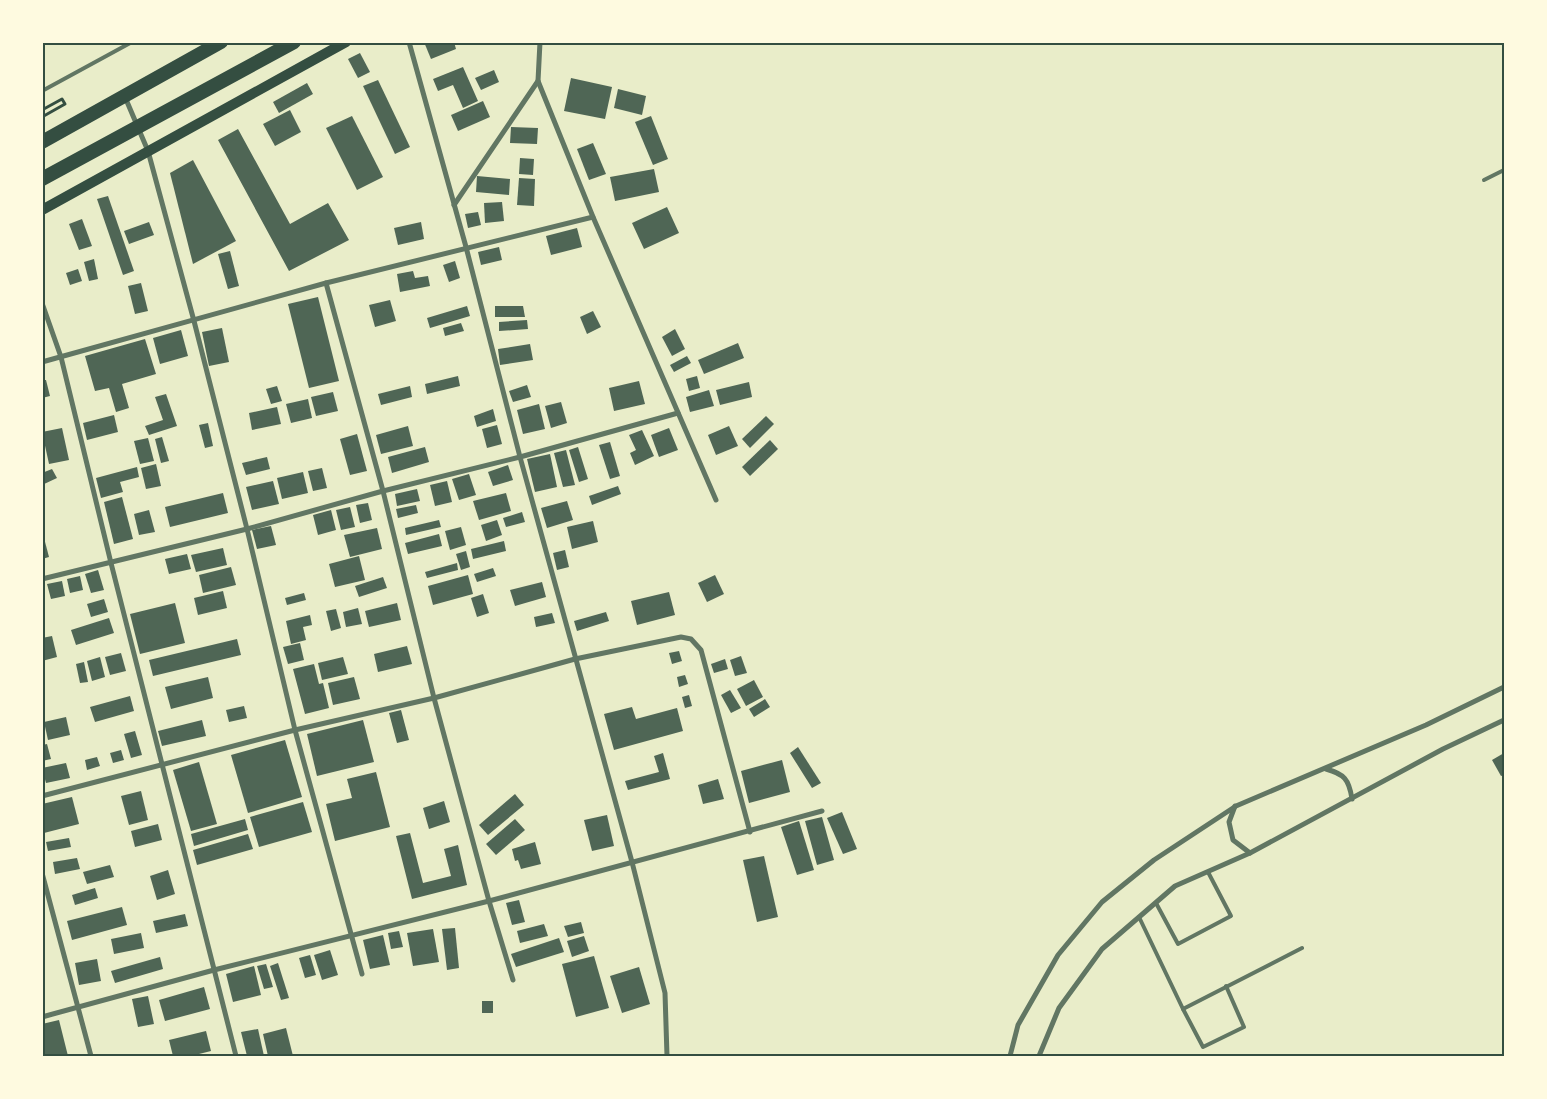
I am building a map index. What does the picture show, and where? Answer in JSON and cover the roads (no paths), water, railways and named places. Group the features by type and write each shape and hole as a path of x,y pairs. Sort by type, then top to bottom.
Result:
{"highway":[{"path":"124,96 126,88 208,42"},
{"path":"42,142 221,42"},
{"path":"42,179 294,42"}],"main road":[{"path":"42,210 346,42"}],"street":[{"path":"409,42 466,248 520,457 632,862 664,993 667,1056"},
{"path":"540,42 538,81 593,218 716,500"},
{"path":"454,204 538,81"},
{"path":"124,96 148,151 247,529 295,730 350,937 362,974"},
{"path":"42,362 326,283 593,218"},
{"path":"326,283 383,492 434,698 489,901 513,980"},
{"path":"42,303 60,357 110,563 236,1056"},
{"path":"42,580 247,529 520,457 678,412"},
{"path":"42,796 295,730 434,698 575,659 680,637 691,639 701,650 750,832"},
{"path":"1010,1056 1018,1025 1058,955 1102,902 1154,860 1236,806 1426,724 1504,688"},
{"path":"1039,1056 1059,1008 1102,949 1175,886 1250,853 1443,749 1504,720"},
{"path":"1325,768 1338,772 1347,780 1351,788 1352,799"},
{"path":"1236,806 1229,822 1233,840 1250,853"},
{"path":"42,1017 214,970 489,901 822,811"},
{"path":"42,873 91,1056"}],"lane":[{"path":"42,91 132,42"},
{"path":"1484,180 1504,170"},
{"path":"1156,903 1178,944 1231,916 1208,872"},
{"path":"1139,917 1203,1047 1244,1027 1226,986"},
{"path":"1183,1008 1302,948"}]}
